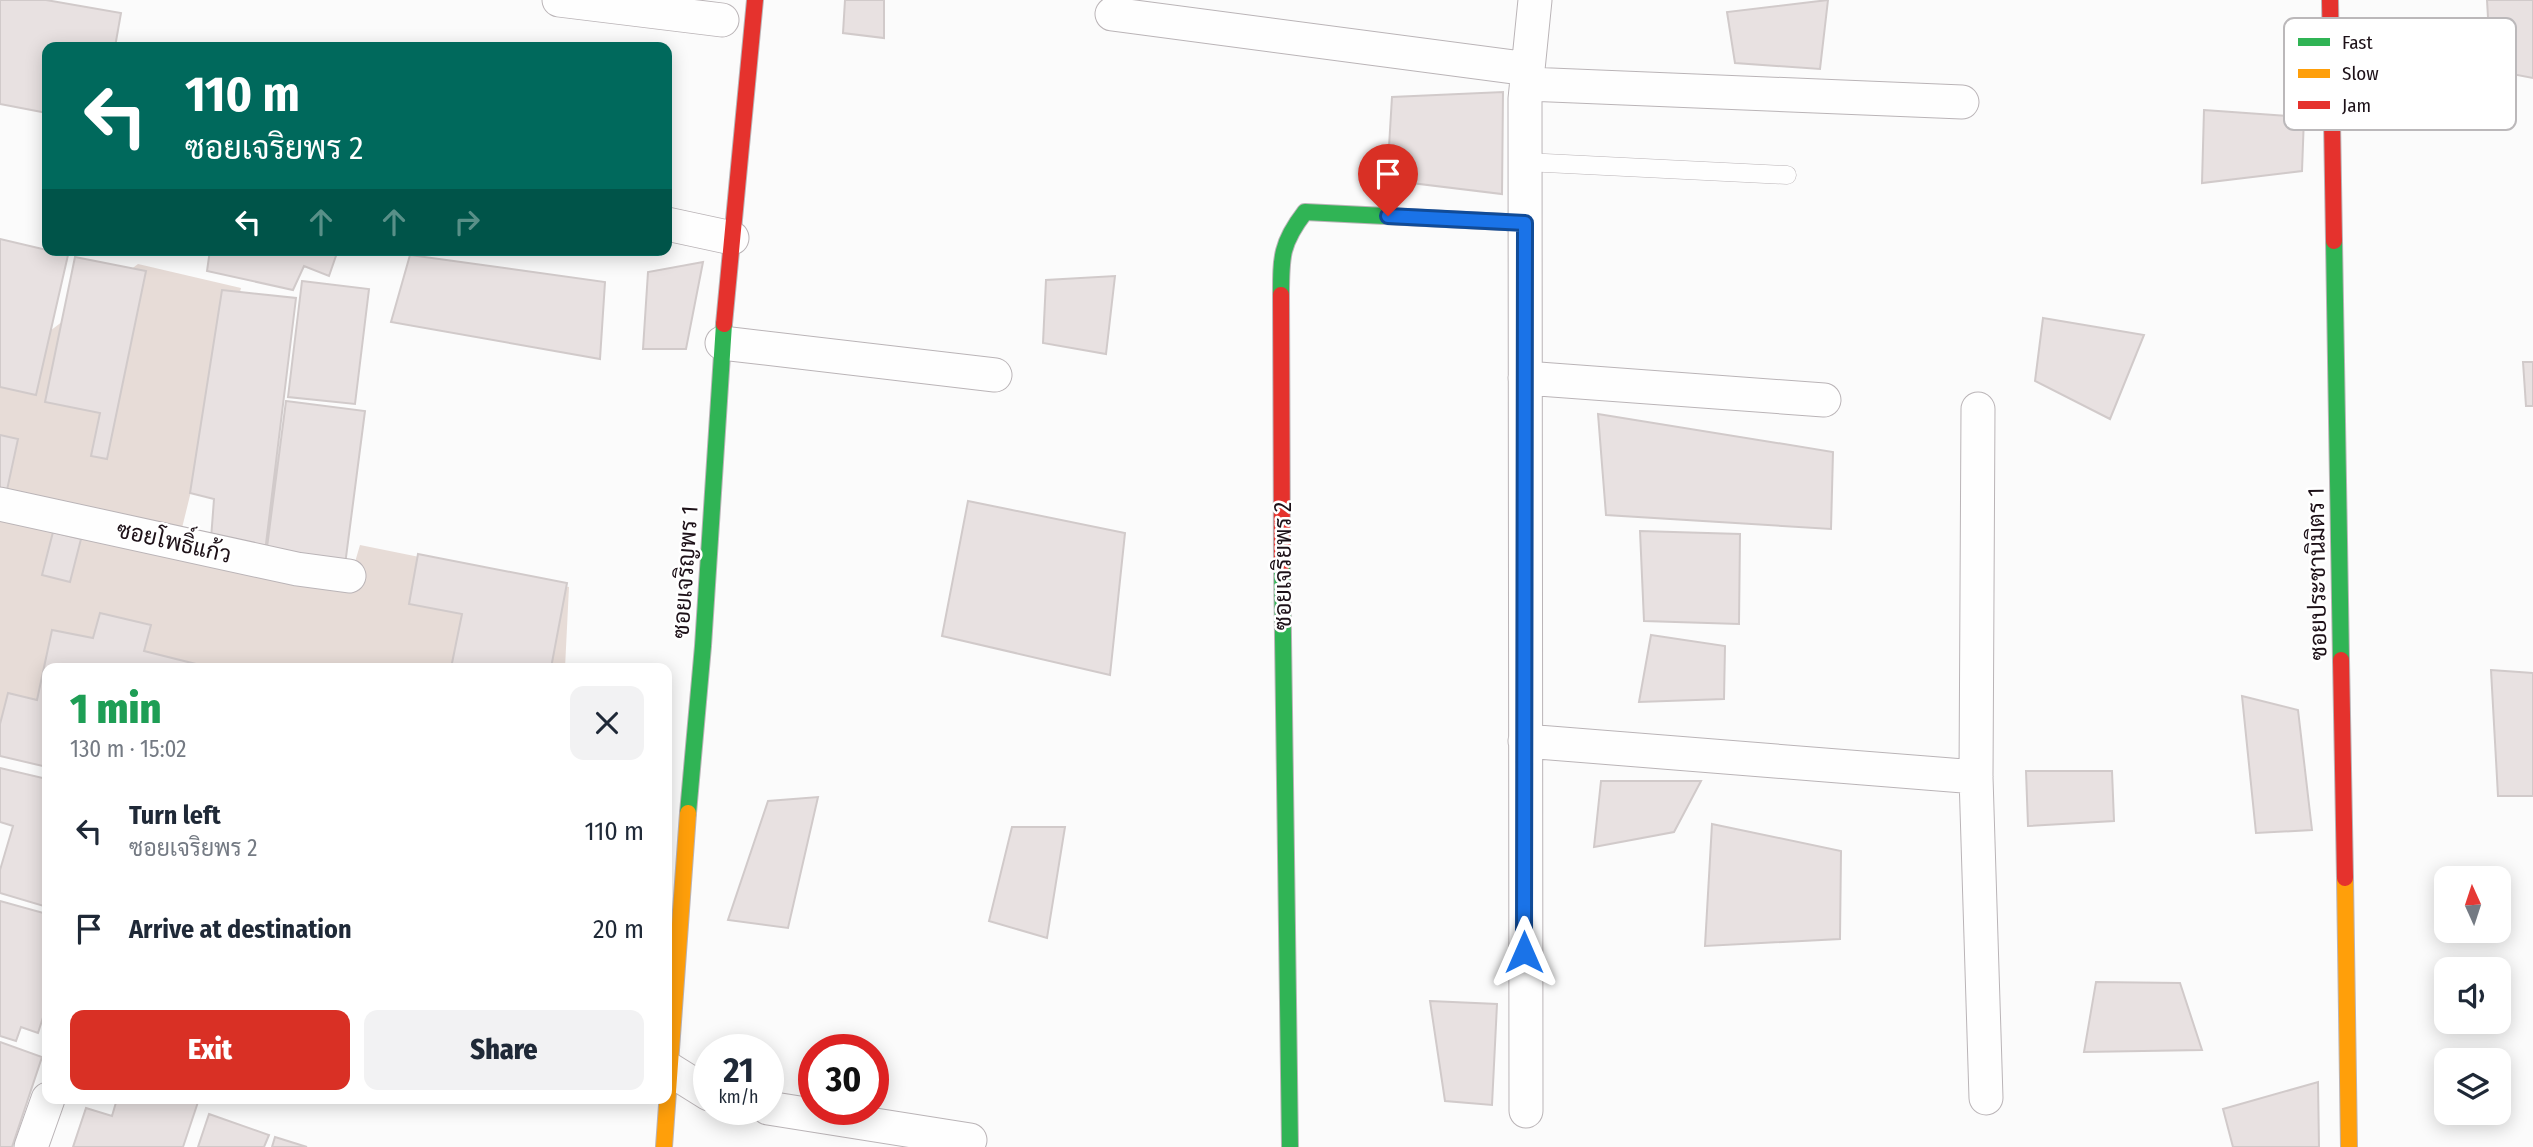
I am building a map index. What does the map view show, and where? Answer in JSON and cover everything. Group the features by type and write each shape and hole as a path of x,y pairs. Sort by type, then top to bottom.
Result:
{"street":[{"path":"559,0 722,20"},
{"name":"ซอยเจริญพร 1","path":"672,1037 681,892 703,646 722,343 755,0"},
{"path":"1526,1111 1525,162 1527,77 1535,0"},
{"name":"ซอยประชานิมิตร 1","path":"2330,0 2330,18"},
{"path":"1112,14 1527,77 1962,102"},
{"name":"ซอยประชานิมิตร 1","path":"2332,130 2349,1147"},
{"name":"ซอยเจริยพร 2","path":"1290,1147 1283,750 1282,256 1288,234 1305,212 1525,223"},
{"path":"672,225 732,238"},
{"path":"722,343 995,375"},
{"path":"1525,378 1824,400"},
{"path":"1978,409 1976,777 1986,1098"},
{"name":"ซอยโพธิ์แก้ว","path":"0,504 297,569 349,576"},
{"path":"1525,741 1976,777"},
{"path":"672,1070 693,1084"},
{"path":"31,1147 46,1104"},
{"name":"ซอยเจริญพร 1","path":"664,1147 667,1104"},
{"path":"784,1111 970,1140"}],"lane":[{"path":"1525,162 1787,174"}],"shaded area":[{"path":"138,264 241,288 182,528 355,562 360,545 569,587 565,663 42,663 42,754 0,746 0,369"}],"building":[{"path":"0,0 46,0 121,13 116,42 42,42 42,112 0,104"},
{"path":"845,0 884,0 884,38 843,33"},
{"path":"1828,0 1820,69 1735,63 1727,12"},
{"path":"2487,0 2533,0 2533,78 2516,75 2516,18 2488,18"},
{"path":"1503,92 1502,194 1387,180 1392,97"},
{"path":"2204,110 2284,116 2284,130 2304,130 2302,171 2202,183"},
{"path":"0,239 42,249 42,256 68,256 36,395 0,387"},
{"path":"209,256 336,256 329,276 304,266 293,290 207,271"},
{"path":"410,256 605,282 600,359 391,322"},
{"path":"75,257 146,271 107,459 91,456 100,413 45,402"},
{"path":"703,262 686,349 643,349 648,272"},
{"path":"1115,276 1106,354 1043,343 1046,280"},
{"path":"302,281 369,289 355,404 288,397"},
{"path":"222,290 296,298 265,552 211,539 214,499 190,493"},
{"path":"2043,318 2144,335 2110,419 2035,381"},
{"path":"2523,362 2533,362 2533,406 2526,406"},
{"path":"286,401 365,411 345,565 266,555"},
{"path":"1598,414 1833,452 1831,529 1606,515"},
{"path":"0,435 18,439 7,490 0,489"},
{"path":"968,501 1125,533 1110,675 942,636"},
{"path":"1640,531 1740,534 1739,624 1644,621"},
{"path":"53,532 81,539 70,582 42,575"},
{"path":"418,554 567,583 552,663 452,663 462,614 409,604"},
{"path":"100,613 151,625 144,651 192,663 45,663 52,630 93,638"},
{"path":"1651,635 1725,646 1724,699 1639,702"},
{"path":"2491,670 2533,673 2533,796 2498,796"},
{"path":"42,677 42,766 0,756 0,724 8,693 37,700"},
{"path":"2242,696 2298,710 2312,830 2256,833"},
{"path":"0,768 42,778 42,906 0,893 0,870 13,826 0,822"},
{"path":"2026,771 2112,771 2114,821 2028,826"},
{"path":"1601,781 1701,781 1674,832 1594,847"},
{"path":"818,797 788,928 728,920 768,801"},
{"path":"1712,824 1841,851 1840,939 1705,946"},
{"path":"1012,827 1065,827 1047,938 989,921"},
{"path":"0,901 42,913 42,1021 38,1033 21,1027 16,1041 0,1036"},
{"path":"2096,982 2180,983 2202,1050 2084,1052"},
{"path":"1430,1001 1497,1004 1492,1105 1445,1101"},
{"path":"0,1042 42,1057 12,1147 0,1147"},
{"path":"2318,1082 2319,1147 2233,1147 2223,1109"},
{"path":"116,1104 197,1104 183,1147 73,1147 86,1108 112,1116"},
{"path":"209,1114 269,1135 264,1147 198,1147"},
{"path":"275,1137 307,1147 272,1147"}],"traffic: fast":[{"path":"1281,295 1284,251 1291,233 1305,212 1525,223"},
{"path":"2334,241 2341,660"},
{"path":"688,813 703,646 724,324"},
{"path":"1282,564 1290,1147"}],"traffic: slow":[{"path":"672,1036 688,813"},
{"path":"2345,878 2349,1147"},
{"path":"664,1147 667,1104"}],"traffic: jam":[{"path":"724,324 755,0"},
{"path":"2330,0 2330,18"},
{"path":"2332,130 2334,241"},
{"path":"1281,295 1282,564"},
{"path":"2341,660 2345,878"}],"route":[{"path":"1388,216 1525,223 1524,952"}]}
